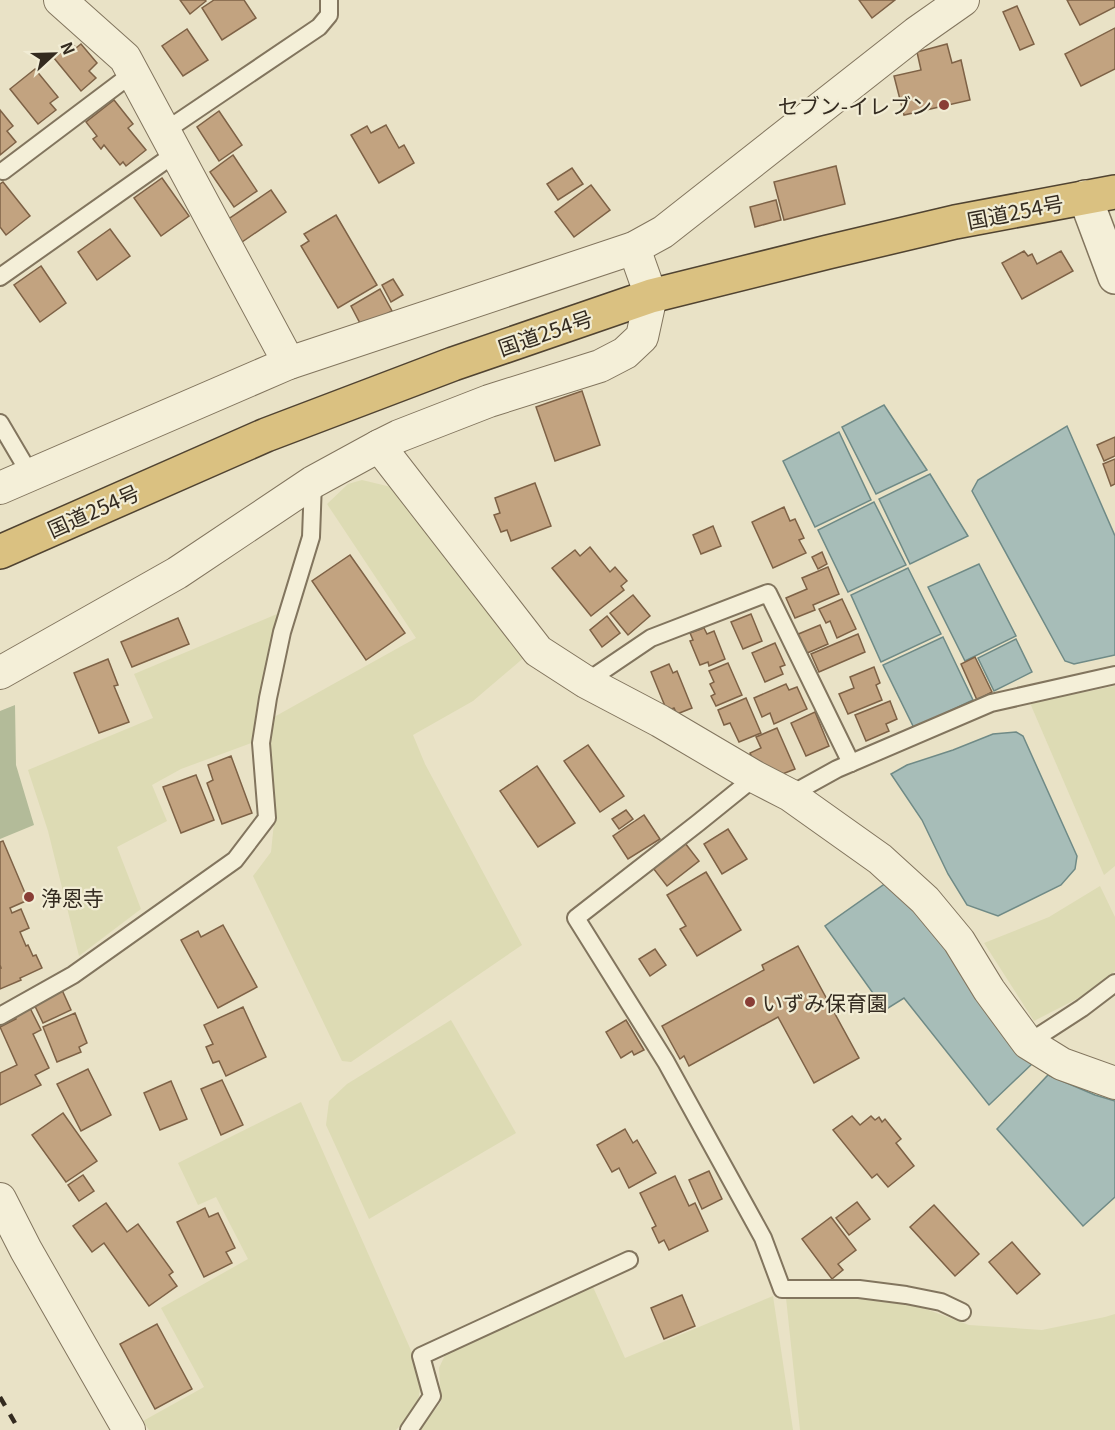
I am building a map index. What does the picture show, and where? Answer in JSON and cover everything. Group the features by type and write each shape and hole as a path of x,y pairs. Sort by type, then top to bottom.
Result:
{"highway":[{"name":"国道254号","path":"0,552 266,435 453,364 651,296 955,222 1100,194"}],"street":[{"path":"60,0 125,58 289,363"},
{"path":"0,488 289,363 634,248 663,232 916,33 963,0"},
{"path":"1100,194 1115,277"},
{"path":"0,673 177,573 314,482 379,446 489,401 600,366 625,353 642,337 651,296 634,248"},
{"path":"379,446 538,651 586,682 790,795 879,859 925,900 959,941 989,990 1028,1043 1062,1064 1115,1083"},
{"path":"0,1199 26,1250 129,1430"}],"lane":[{"path":"0,277 319,27 329,15 328,0"},
{"path":"3,171 134,73"},
{"path":"0,423 30,474"},
{"path":"0,1016 73,975 235,860 267,818 261,743 282,632 311,537 314,482"},
{"path":"586,682 651,638 768,593 851,763"},
{"path":"790,795 851,763 991,703 1115,675"},
{"path":"755,777 576,918 666,1062 763,1238 783,1289 859,1289 906,1295 941,1302 962,1312"},
{"path":"1028,1043 1082,1008 1115,983"},
{"path":"409,1430 432,1396 422,1356 629,1260"}],"shaded area":[{"path":"362,480 391,487 527,655 473,701 413,735 425,764 522,945 351,1062 342,1061 253,876 271,852 275,813 270,741 274,717 416,638 327,504 348,484"},
{"path":"277,614 257,705 254,742 181,769 152,785 167,821 117,847 141,909 79,956 48,831 28,770 153,718 134,674"},
{"path":"1115,686 1115,866 1104,875 1030,703"},
{"path":"1100,886 1115,917 1115,971 1096,989 1034,1021 984,943 1049,917"},
{"path":"451,1020 516,1133 369,1219 326,1125 329,1101 347,1084"},
{"path":"301,1102 413,1355 421,1383 417,1408 396,1430 149,1430 143,1421 204,1387 161,1308 248,1259 216,1197 198,1205 178,1163"},
{"path":"593,1287 625,1358 773,1296 793,1430 419,1430 441,1402 439,1368 446,1353"},
{"path":"847,1297 907,1302 969,1325 1042,1330 1115,1314 1115,1430 800,1430 786,1298"}],"green space":[{"path":"15,705 16,765 34,825 0,839 0,711"}],"water":[{"path":"884,405 927,470 876,494 842,427"},
{"path":"1067,426 1115,536 1115,655 1074,664 1065,661 972,491 978,480"},
{"path":"839,432 871,500 815,527 783,461"},
{"path":"930,474 968,536 910,564 879,499"},
{"path":"874,502 906,565 848,592 818,530"},
{"path":"979,564 1016,636 965,661 928,587"},
{"path":"908,568 941,634 881,662 851,595"},
{"path":"943,637 973,700 914,728 883,665"},
{"path":"1016,639 1032,672 994,691 978,658"},
{"path":"1016,732 1023,736 1077,856 1075,869 1061,885 998,916 967,905 948,874 922,820 891,774 907,765 993,734"},
{"path":"886,883 919,909 982,1004 1034,1062 989,1105 904,998 885,1010 825,926"},
{"path":"1048,1075 1115,1101 1115,1197 1083,1226 997,1129"}],"building":[{"path":"180,0 205,0 206,1 190,14"},
{"path":"214,0 244,0 256,18 222,40 202,8"},
{"path":"859,0 895,0 872,18"},
{"path":"1067,0 1115,0 1115,7 1080,25"},
{"path":"1017,6 1034,44 1020,50 1003,12"},
{"path":"1115,28 1115,69 1081,86 1065,54"},
{"path":"187,29 208,60 183,76 162,46"},
{"path":"72,42 76,48 81,44 97,63 89,71 96,78 81,91 54,58"},
{"path":"947,44 952,63 961,60 970,100 904,115 894,76 921,70 917,52"},
{"path":"35,69 58,97 50,103 56,110 38,124 10,89"},
{"path":"114,100 133,124 128,128 146,150 126,166 123,162 120,165 104,145 101,149 93,139 97,136 86,122"},
{"path":"0,110 13,126 7,131 16,142 0,155"},
{"path":"219,111 242,145 219,161 197,127"},
{"path":"386,125 399,148 404,145 414,163 379,183 351,135 367,126 371,133"},
{"path":"233,155 257,191 234,207 210,172"},
{"path":"836,166 845,204 784,220 774,182"},
{"path":"572,168 583,184 558,200 547,184"},
{"path":"162,178 189,216 161,236 134,198"},
{"path":"3,182 30,216 6,235 0,227 0,184"},
{"path":"591,185 610,210 574,237 555,212"},
{"path":"271,190 286,212 242,242 227,220"},
{"path":"776,200 781,220 755,227 750,207"},
{"path":"336,215 377,285 338,308 301,246 309,241 304,234"},
{"path":"110,229 130,256 97,280 78,252"},
{"path":"1024,251 1028,256 1032,254 1037,264 1061,251 1073,271 1022,299 1002,263"},
{"path":"41,266 66,303 40,322 14,285"},
{"path":"393,279 403,295 391,302 382,285"},
{"path":"380,289 392,311 362,327 351,306"},
{"path":"582,391 600,445 555,461 536,407"},
{"path":"1115,437 1115,456 1104,461 1097,445"},
{"path":"1115,459 1115,484 1111,486 1103,464"},
{"path":"535,483 551,526 511,541 507,530 501,532 494,515 500,513 495,498"},
{"path":"784,507 790,521 795,519 804,538 799,540 806,553 773,568 752,522"},
{"path":"713,526 721,546 701,554 693,535"},
{"path":"590,547 610,572 615,567 627,581 621,586 624,590 591,616 552,568 575,550 580,556"},
{"path":"822,552 827,564 818,569 812,557"},
{"path":"350,555 405,633 366,660 312,581"},
{"path":"828,567 839,594 813,605 815,610 795,618 786,598 807,589 802,578"},
{"path":"633,595 650,616 628,635 610,613"},
{"path":"842,599 856,629 837,638 830,621 826,623 819,609"},
{"path":"751,614 762,641 743,649 731,622"},
{"path":"607,616 620,633 602,647 590,630"},
{"path":"178,618 189,644 132,667 121,642"},
{"path":"820,625 828,644 805,654 796,635"},
{"path":"704,628 707,634 714,631 725,659 709,666 708,662 700,665 690,641 693,640 690,633"},
{"path":"858,634 865,652 819,672 811,654"},
{"path":"775,643 785,665 780,667 783,674 765,682 752,653"},
{"path":"975,657 992,692 977,700 961,664"},
{"path":"108,659 118,685 114,686 129,722 99,733 74,673"},
{"path":"728,663 742,695 716,706 711,696 715,694 710,684 714,682 709,671"},
{"path":"669,664 673,673 677,671 692,708 677,714 674,708 667,711 651,672"},
{"path":"874,667 880,683 876,685 882,700 848,714 839,694 854,688 850,677"},
{"path":"786,684 789,690 797,687 807,709 774,724 770,713 762,717 754,698"},
{"path":"746,698 761,733 739,742 730,723 724,725 718,710"},
{"path":"890,701 897,719 886,724 889,731 866,741 855,715"},
{"path":"815,712 829,746 806,756 791,723"},
{"path":"777,728 795,769 775,777 758,771 750,753 761,748 756,737"},
{"path":"588,745 624,796 600,812 564,761"},
{"path":"231,756 252,813 222,824 207,783 213,780 208,765"},
{"path":"537,766 575,823 538,847 500,791"},
{"path":"196,775 214,820 181,833 163,787"},
{"path":"626,810 633,819 619,829 612,819"},
{"path":"644,815 660,839 628,859 613,836"},
{"path":"728,829 747,859 722,874 704,844"},
{"path":"3,841 28,900 10,908 12,913 21,909 29,928 20,932 26,946 28,945 33,956 36,955 42,968 0,989 0,842"},
{"path":"685,843 699,861 667,886 653,868"},
{"path":"706,872 741,930 697,956 680,929 686,926 667,895"},
{"path":"223,925 257,987 218,1008 181,940 198,931 201,937"},
{"path":"798,946 859,1058 814,1083 778,1017 689,1066 684,1056 680,1059 662,1026 764,970 762,965"},
{"path":"655,949 666,965 650,976 639,959"},
{"path":"62,990 71,1010 43,1023 34,1004"},
{"path":"243,1007 266,1057 226,1076 219,1061 213,1063 206,1047 213,1044 204,1025"},
{"path":"30,1008 41,1030 33,1034 49,1068 35,1075 41,1085 0,1105 0,1073 17,1065 0,1027 16,1019 14,1015"},
{"path":"75,1013 87,1043 79,1047 81,1052 57,1062 43,1027"},
{"path":"626,1020 644,1050 634,1055 632,1051 621,1058 606,1032"},
{"path":"88,1069 111,1115 81,1131 57,1084"},
{"path":"222,1080 243,1125 221,1135 201,1089"},
{"path":"171,1081 187,1119 160,1130 144,1093"},
{"path":"63,1113 97,1161 66,1182 32,1135"},
{"path":"852,1116 860,1125 871,1116 875,1120 879,1117 882,1122 885,1119 901,1139 896,1143 914,1166 888,1187 877,1174 872,1178 833,1130"},
{"path":"625,1129 633,1143 637,1140 656,1173 629,1188 619,1168 612,1172 597,1145"},
{"path":"709,1171 722,1199 702,1209 689,1180"},
{"path":"83,1175 94,1191 79,1201 68,1185"},
{"path":"675,1176 689,1206 695,1203 708,1231 669,1250 664,1240 659,1243 652,1228 656,1226 640,1193"},
{"path":"857,1202 870,1219 849,1235 836,1218"},
{"path":"106,1203 127,1232 138,1224 173,1272 169,1275 177,1286 149,1306 104,1243 92,1252 73,1226"},
{"path":"934,1205 979,1254 955,1276 910,1227"},
{"path":"205,1208 209,1217 218,1213 235,1248 226,1252 232,1263 204,1277 177,1222"},
{"path":"831,1217 856,1250 838,1264 843,1270 832,1279 802,1239"},
{"path":"1012,1242 1040,1274 1017,1294 989,1262"},
{"path":"682,1295 695,1326 664,1339 651,1308"},
{"path":"157,1324 192,1389 155,1409 120,1344"}],"railway":[{"path":"0,1397 19,1430"}],"place":[{"name":"セブン-イレブン","path":"944,105"},
{"name":"浄恩寺","path":"29,897"},
{"name":"いずみ保育園","path":"750,1002"}]}
